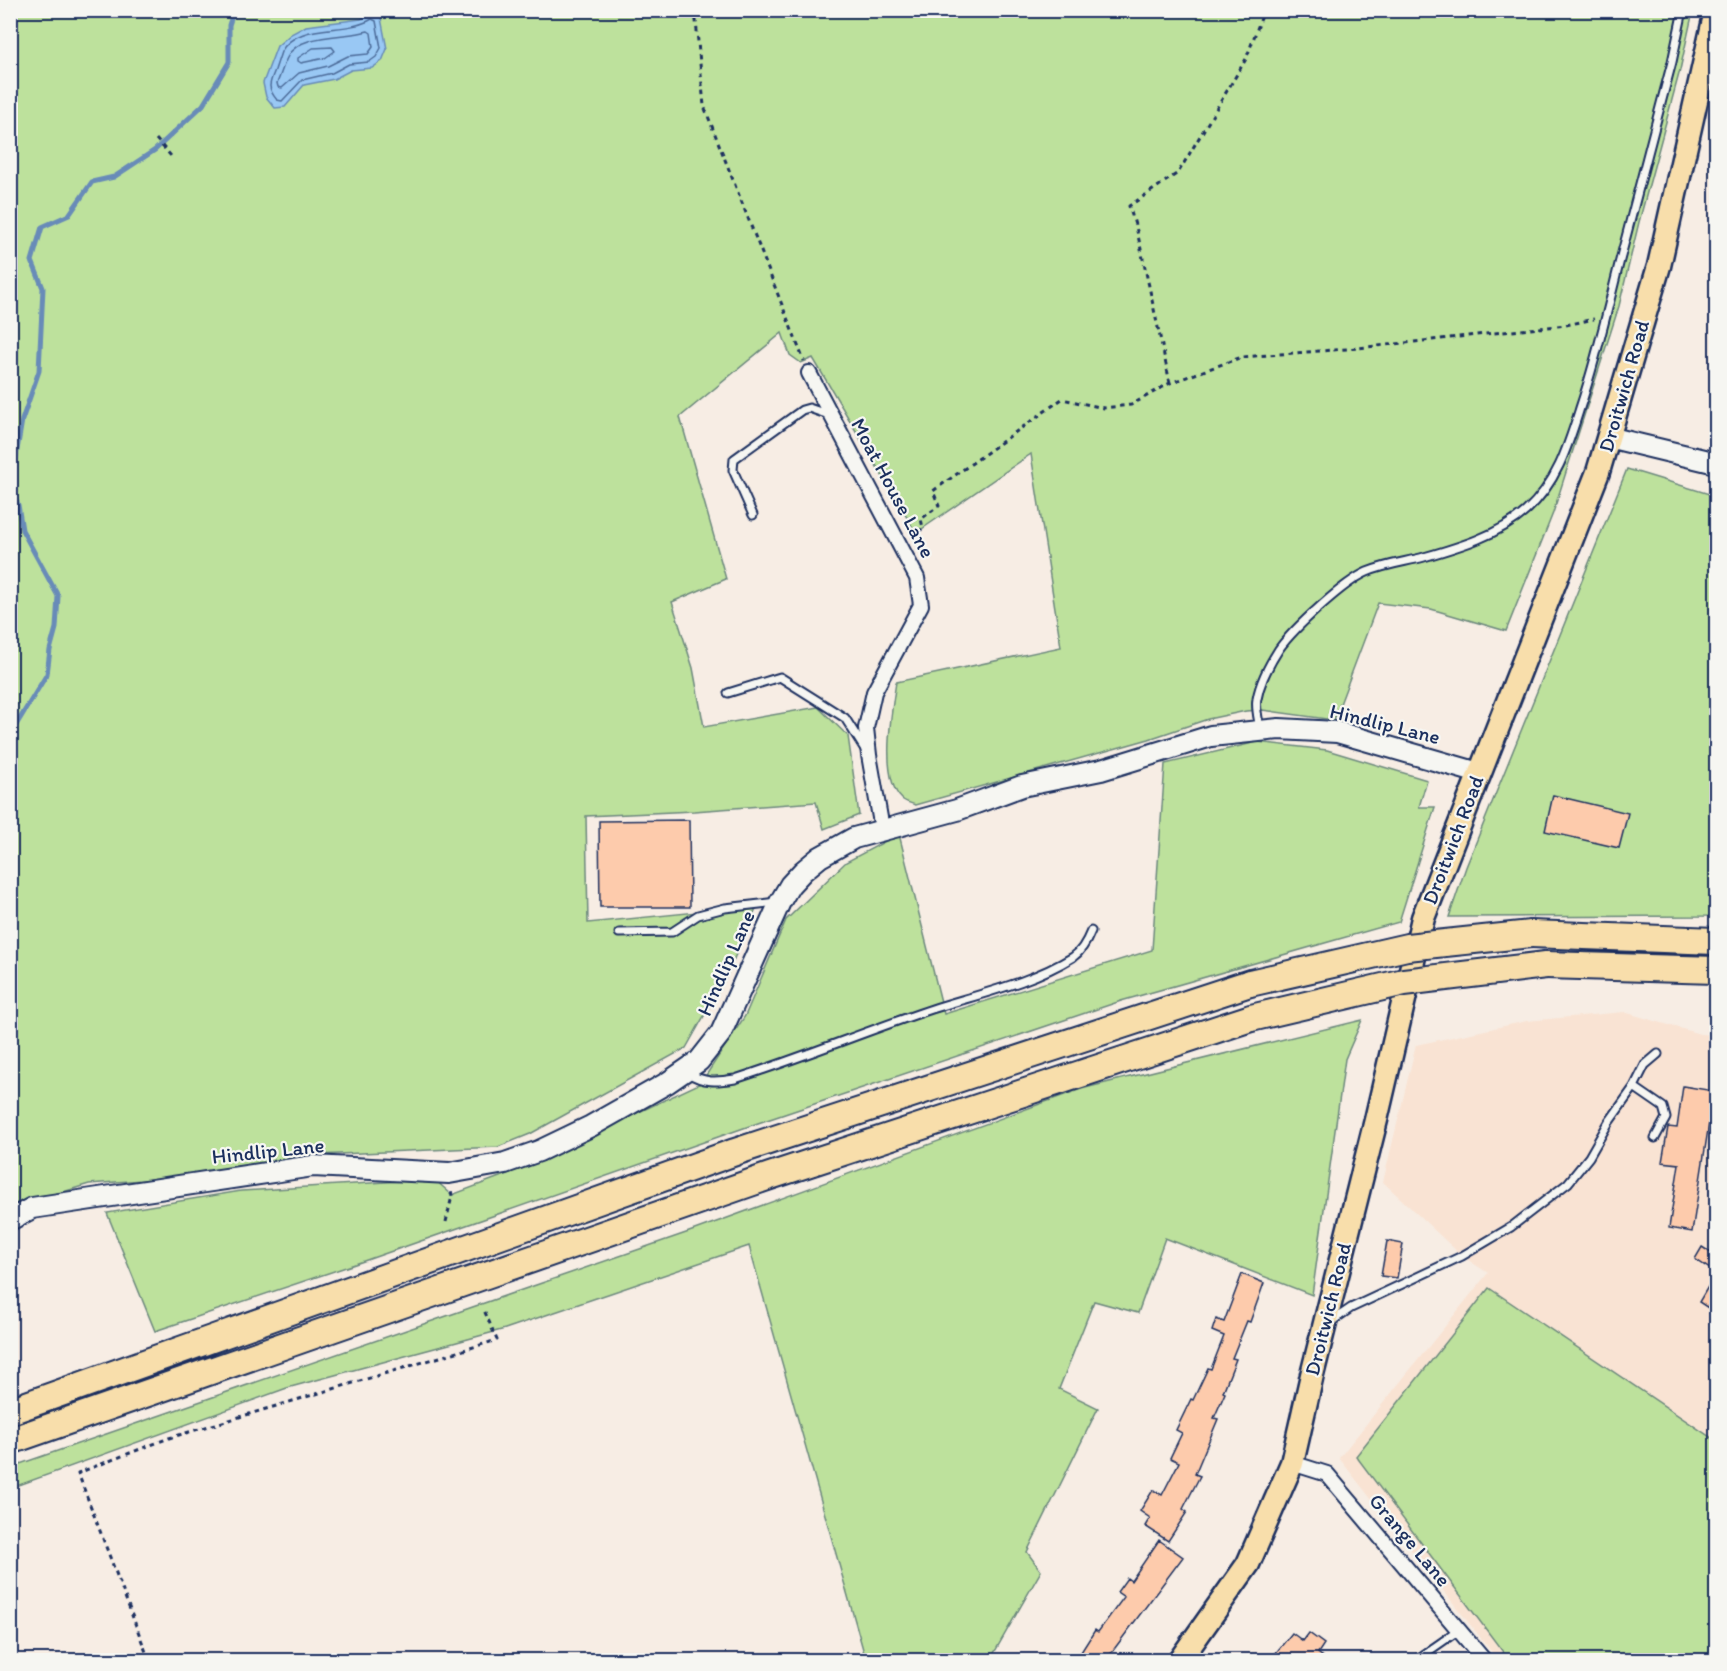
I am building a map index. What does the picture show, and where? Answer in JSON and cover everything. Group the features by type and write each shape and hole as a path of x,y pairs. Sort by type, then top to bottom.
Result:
{"highway":[{"path":"10,1411 735,1152 1250,984 1407,947 1531,934 1716,941"},
{"path":"10,1441 770,1176 1251,1018 1404,982 1546,965 1716,970"}],"main road":[{"name":"Droitwich Road","path":"1179,1660 1248,1564 1292,1462 1423,918 1598,472 1659,266 1716,11"}],"street":[{"name":"Moat House Lane","path":"809,373 917,578 921,605 874,692 866,728 882,829"},
{"path":"1608,437 1716,464"},
{"name":"Hindlip Lane","path":"10,1220 32,1208 313,1166 449,1173 505,1163 539,1151 591,1126 686,1071 699,1061 722,1033 780,902 790,885 820,856 854,838 938,816 1022,786 1056,777 1101,770 1211,736 1280,729 1337,732 1479,773"},
{"name":"Grange Lane","path":"1292,1462 1327,1474 1484,1660"}],"lane":[{"path":"1260,730 1256,700 1267,671 1280,648 1330,598 1365,573 1424,557 1473,541 1500,529 1526,512 1556,474 1589,381 1672,62 1683,10"},
{"path":"753,515 733,470 734,459 802,410 809,408 831,416"},
{"path":"728,693 780,677 845,718 869,755"},
{"path":"619,933 672,932 698,915 725,908 780,902"},
{"path":"686,1071 710,1082 735,1079 766,1069 1046,971 1076,955 1087,942 1091,931"},
{"path":"1324,1328 1351,1308 1462,1256 1510,1227 1568,1183 1589,1157 1634,1087 1645,1065 1658,1054"},
{"path":"1634,1087 1663,1107 1666,1118 1655,1138"},
{"path":"1416,1660 1459,1630"}],"path":[{"path":"695,10 704,106 809,373"},
{"path":"1170,383 1137,231 1129,206 1178,173 1246,60 1264,10"},
{"path":"156,139 171,156"},
{"path":"901,548 923,528 921,519 939,506 933,491 1062,399 1104,408 1131,405 1170,383 1242,357 1382,345 1566,325 1606,316"},
{"path":"446,1222 452,1196 449,1173"},
{"path":"149,1660 78,1473 170,1438 497,1340 484,1310"}],"shaded area":[{"path":"1624,1012 1700,1034 1716,1035 1716,1660 1498,1660 1339,1458 1488,1273 1462,1256 1383,1182 1416,1045 1527,1021"}],"green space":[{"path":"11,11 1693,11 1619,306 1553,513 1506,631 1431,609 1378,603 1334,720 1262,710 1246,711 1208,719 1149,739 915,805 906,802 895,789 889,760 890,726 896,682 1061,647 1031,454 916,533 813,358 801,363 790,355 782,333 680,417 726,579 672,602 693,668 704,727 818,707 848,736 859,815 824,829 816,802 586,816 588,923 757,906 726,977 686,1048 530,1134 498,1147 316,1155 257,1169 223,1174 89,1184 11,1208"},
{"path":"1627,469 1716,496 1716,916 1449,917 1466,867"},
{"path":"1257,742 1327,750 1427,780 1419,807 1435,807 1399,922 1121,1001 758,1123 358,1263 155,1331 107,1213 241,1191 434,1179 452,1195 505,1175 701,1083 745,1016 786,920 846,862 899,834 944,1014 1152,950 1165,764"},
{"path":"1362,1020 1345,1059 1312,1295 1165,1238 1138,1313 1094,1301 1059,1389 1098,1408 1027,1552 1041,1571 990,1660 866,1660 749,1246 505,1329 287,1388 11,1488 11,1467 689,1232 1081,1089"},
{"path":"1489,1288 1716,1441 1716,1660 1509,1660 1356,1456"}],"water":[{"path":"374,11 381,18 387,49 382,61 372,68 351,70 334,79 304,85 285,107 275,108 266,97 263,83 277,46 291,34 306,26 361,19"}],"building":[{"path":"1553,795 1628,813 1619,848 1545,831"},
{"path":"689,820 690,907 600,907 599,821"},
{"path":"1683,1086 1714,1091 1692,1232 1669,1228 1679,1164 1662,1162 1668,1127 1677,1128"},
{"path":"1387,1241 1403,1244 1397,1278 1381,1276"},
{"path":"1702,1247 1716,1256 1716,1273 1695,1259"},
{"path":"1716,1273 1716,1313 1699,1302"},
{"path":"1242,1274 1264,1283 1250,1322 1247,1321 1232,1358 1236,1359 1214,1418 1218,1419 1195,1474 1200,1476 1183,1509 1187,1512 1168,1541 1145,1526 1150,1518 1140,1511 1153,1490 1162,1495 1179,1462 1170,1458 1182,1433 1176,1430 1208,1368 1211,1369 1224,1336 1212,1331 1216,1319 1224,1322"},
{"path":"1159,1540 1183,1557 1106,1660 1076,1660 1095,1630 1098,1632 1124,1597 1117,1592 1127,1578 1131,1581"},
{"path":"1292,1633 1303,1641 1309,1633 1324,1644 1318,1653 1327,1660 1270,1660"}],"waterway":[{"path":"10,735 47,674 56,628 58,596 22,530 18,505 11,486 22,420 39,371 43,288 32,261 42,227 69,215 92,182 114,177 155,150 203,105 229,62 229,25 234,10"}]}
